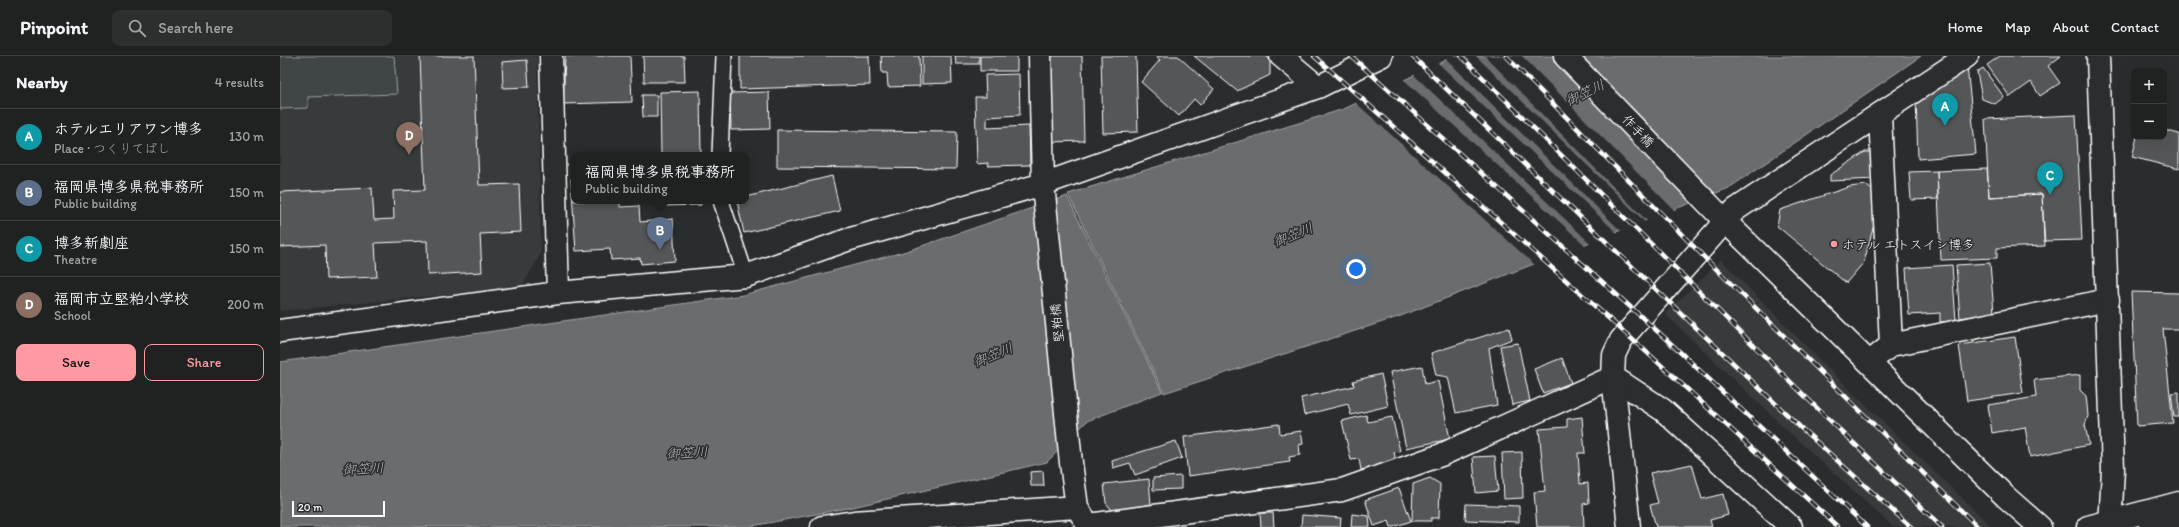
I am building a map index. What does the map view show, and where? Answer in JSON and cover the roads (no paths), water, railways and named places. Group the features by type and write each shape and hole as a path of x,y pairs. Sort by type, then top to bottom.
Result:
{"main road":[{"path":"551,56 558,292"},
{"name":"堅粕橋","path":"1040,56 1043,184 1071,463 1077,507"},
{"path":"1281,56 1318,87"},
{"path":"280,331 558,292 746,276 847,240 1043,184 1318,87 1380,56"},
{"name":"作手橋","path":"1565,56 1724,213 1870,362 2006,497 2040,527"},
{"path":"1629,527 1613,377 1614,355 1621,340 1724,213 1880,115 1967,56"},
{"path":"2098,56 2113,469 2110,524"},
{"path":"1880,115 1891,345"},
{"path":"1870,362 1891,345 2108,300"},
{"path":"822,527 854,522 1077,507 1089,526 1342,490 1441,455 1613,377"},
{"path":"1613,377 1662,410 1791,527"},
{"path":"2088,527 2110,524 2179,503"},
{"path":"2150,527 2179,518"},
{"path":"2172,527 2179,525"}],"lane":[{"path":"720,152 724,56"},
{"path":"722,204 746,276"}],"water":[{"name":"御笠川","path":"1454,56 1921,56 1729,188 1398,317 1164,393 1068,194 1344,109"},
{"name":"御笠川","path":"1067,196 1162,392 1087,421 1047,462 853,507 747,527 280,527 280,362 743,295 907,251"}],"railway":[{"path":"1314,56 1651,356 1838,527"},
{"path":"1351,56 1666,339 1867,527"},
{"path":"1412,56 1800,427 1911,527"},
{"path":"1461,56 1819,410 1942,527"},
{"path":"1506,56 1708,261 1978,527"}],"place":[{"name":"ホテルエリアワン博多","path":"1945,126"},
{"name":"福岡市立堅粕小学校","path":"409,155"},
{"name":"博多新劇座","path":"2050,195"},
{"name":"ホテル エトスイン博多","path":"1834,244"},
{"name":"福岡県博多県税事務所","path":"660,250"}]}
